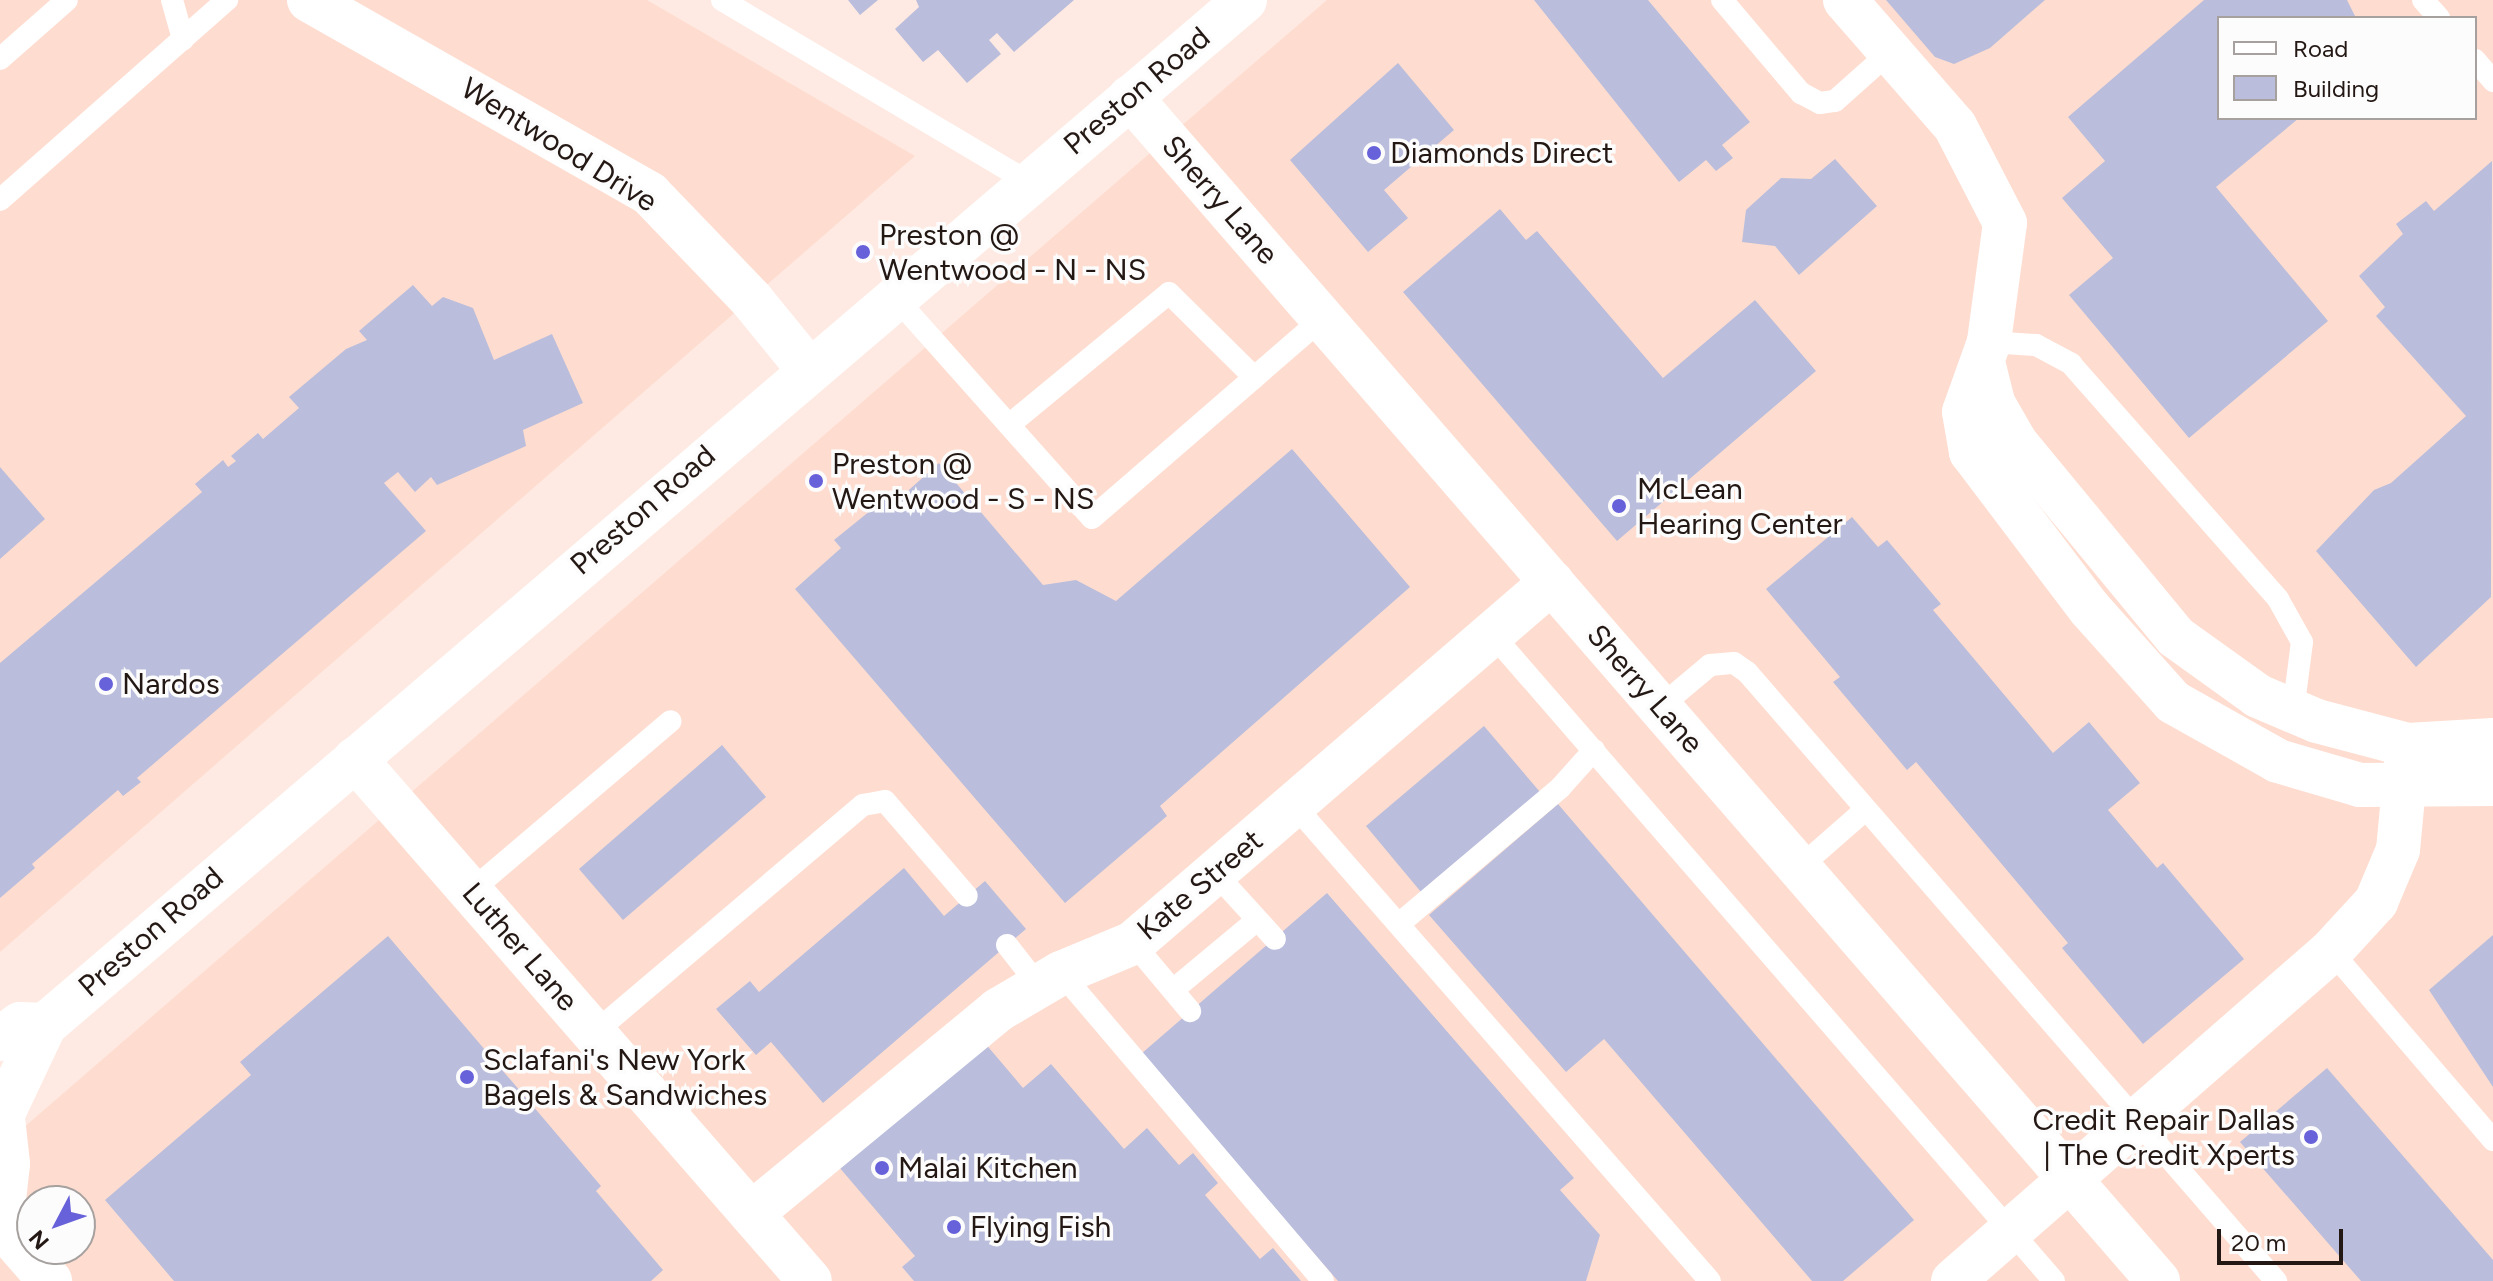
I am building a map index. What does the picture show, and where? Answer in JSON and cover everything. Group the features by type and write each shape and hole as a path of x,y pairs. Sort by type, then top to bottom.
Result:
{"street":[{"name":"Wentwood Drive","path":"309,0 650,194 751,299 808,369"},
{"name":"Preston Road","path":"2,1108 45,1025 808,369 1245,0"},
{"path":"1845,0 1955,126 2005,223 1987,354 1964,412 1971,452 2089,608 2173,702 2233,739 2278,761 2346,781 2404,788 2493,784"},
{"name":"Sherry Lane","path":"1130,97 2158,1281"},
{"path":"1987,354 1993,403 2016,443 2176,637 2276,703 2408,745 2493,740"},
{"name":"Kate Street","path":"752,1213 947,1047 1050,980 1133,943 1552,582"},
{"path":"2233,739 2276,703"},
{"path":"1953,1281 2331,951 2376,902 2398,850 2408,745"},
{"name":"Luther Lane","path":"355,759 752,1213 805,1279"},
{"name":"Preston Road","path":"0,1039 20,1024 45,1025"},
{"path":"2,1108 1,1225 50,1281"}],"lane":[{"path":"0,59 67,0"},
{"path":"172,0 183,39"},
{"path":"0,200 227,0"},
{"path":"722,0 1029,182"},
{"path":"1722,0 1801,93 1820,103 1835,101 1890,52"},
{"path":"2423,0 2437,16"},
{"path":"2477,62 2493,81"},
{"path":"1009,425 1169,293 1254,377"},
{"path":"894,296 1092,518 1323,318"},
{"path":"1987,354 2036,345 2071,364 2278,599 2302,642 2276,703"},
{"path":"1492,634 2054,1281"},
{"path":"1660,707 1710,665 1734,663 2276,1281"},
{"path":"471,891 671,721"},
{"path":"1399,924 1560,788 1594,750"},
{"path":"594,1033 863,805 885,801 967,896"},
{"path":"1294,805 1710,1281"},
{"path":"1800,867 1865,810"},
{"path":"1215,873 1275,939"},
{"path":"1173,990 1257,920"},
{"path":"1133,943 1190,1011"},
{"path":"1007,945 1050,980 1323,1281"},
{"path":"2331,951 2493,1140"}],"shaded area":[{"path":"0,0 647,0 915,156 0,952"},
{"path":"1327,0 2493,0 2493,1281 0,1281 0,1148"}],"building":[{"path":"848,0 878,0 860,15"},
{"path":"916,0 1074,0 1014,52 997,33 989,40 1001,54 967,83 938,50 923,62 895,29 919,7"},
{"path":"1534,0 1648,0 1750,122 1722,145 1733,158 1716,171 1706,160 1679,182"},
{"path":"1886,0 2045,0 1990,48 1954,64 1935,57"},
{"path":"2204,0 2347,0 2355,16 2217,16 2217,120 2297,120 2216,187 2328,321 2189,438 2069,295 2113,258 2062,198 2105,161 2068,117"},
{"path":"1398,63 1454,130 1384,190 1408,218 1368,252 1290,160"},
{"path":"1835,159 1877,206 1799,275 1775,246 1742,242 1746,210 1781,178 1811,179"},
{"path":"2492,161 2491,597 2416,667 2316,551 2374,490 2391,483 2466,416 2376,316 2385,307 2359,276 2403,234 2396,224 2426,201 2434,211"},
{"path":"1500,209 1526,240 1537,231 1663,378 1755,300 1816,371 1617,541 1403,292"},
{"path":"413,285 432,306 443,297 473,308 494,360 552,334 583,403 523,430 526,446 437,485 431,477 415,492 398,472 384,483 426,531 137,778 141,782 123,796 118,790 32,864 35,868 0,898 0,663 202,492 195,484 223,460 228,467 236,461 231,456 258,433 263,439 299,408 289,397 346,349 367,340 359,331"},
{"path":"1292,449 1410,587 1160,806 1167,816 1065,903 795,589 841,548 834,540 886,498 891,506 939,463 1043,585 1076,580 1116,601"},
{"path":"0,467 45,519 0,559"},
{"path":"1852,517 1878,547 1887,540 1941,604 1933,610 2053,753 2089,722 2140,783 2108,810 2157,868 2163,863 2244,959 2143,1044 2062,948 2068,943 1916,762 1907,770 1833,682 1840,677 1766,589"},
{"path":"1484,726 1540,792 1421,892 1366,826"},
{"path":"722,745 766,797 623,920 579,869"},
{"path":"1558,804 1914,1220 1843,1281 1812,1281 1604,1039 1566,1072 1429,915"},
{"path":"904,868 944,916 985,881 1026,929 823,1103 771,1042 756,1055 716,1009 750,981 759,992"},
{"path":"1327,893 1574,1178 1560,1190 1600,1235 1586,1281 1338,1281 1141,1054"},
{"path":"2493,935 2493,1087 2429,990"},
{"path":"388,936 601,1186 596,1191 663,1270 651,1281 174,1281 105,1200 251,1075 240,1062"},
{"path":"984,1042 1023,1088 1051,1064 1124,1149 1147,1128 1179,1165 1193,1153 1218,1183 1205,1195 1260,1259 1273,1248 1301,1281 914,1281 902,1267 915,1256 839,1167"},
{"path":"2327,1068 2493,1260 2493,1281 2361,1281 2240,1142"}],"place":[{"name":"Diamonds Direct","path":"1374,153"},
{"name":"Preston @ Wentwood - N - NS","path":"863,252"},
{"name":"Preston @ Wentwood - S - NS","path":"816,481"},
{"name":"McLean Hearing Center","path":"1619,506"},
{"name":"Nardos","path":"106,684"},
{"name":"Sclafani's New York Bagels & Sandwiches","path":"467,1077"},
{"name":"Credit Repair Dallas | The Credit Xperts","path":"2311,1137"},
{"name":"Malai Kitchen","path":"882,1168"},
{"name":"Flying Fish","path":"954,1227"}]}
